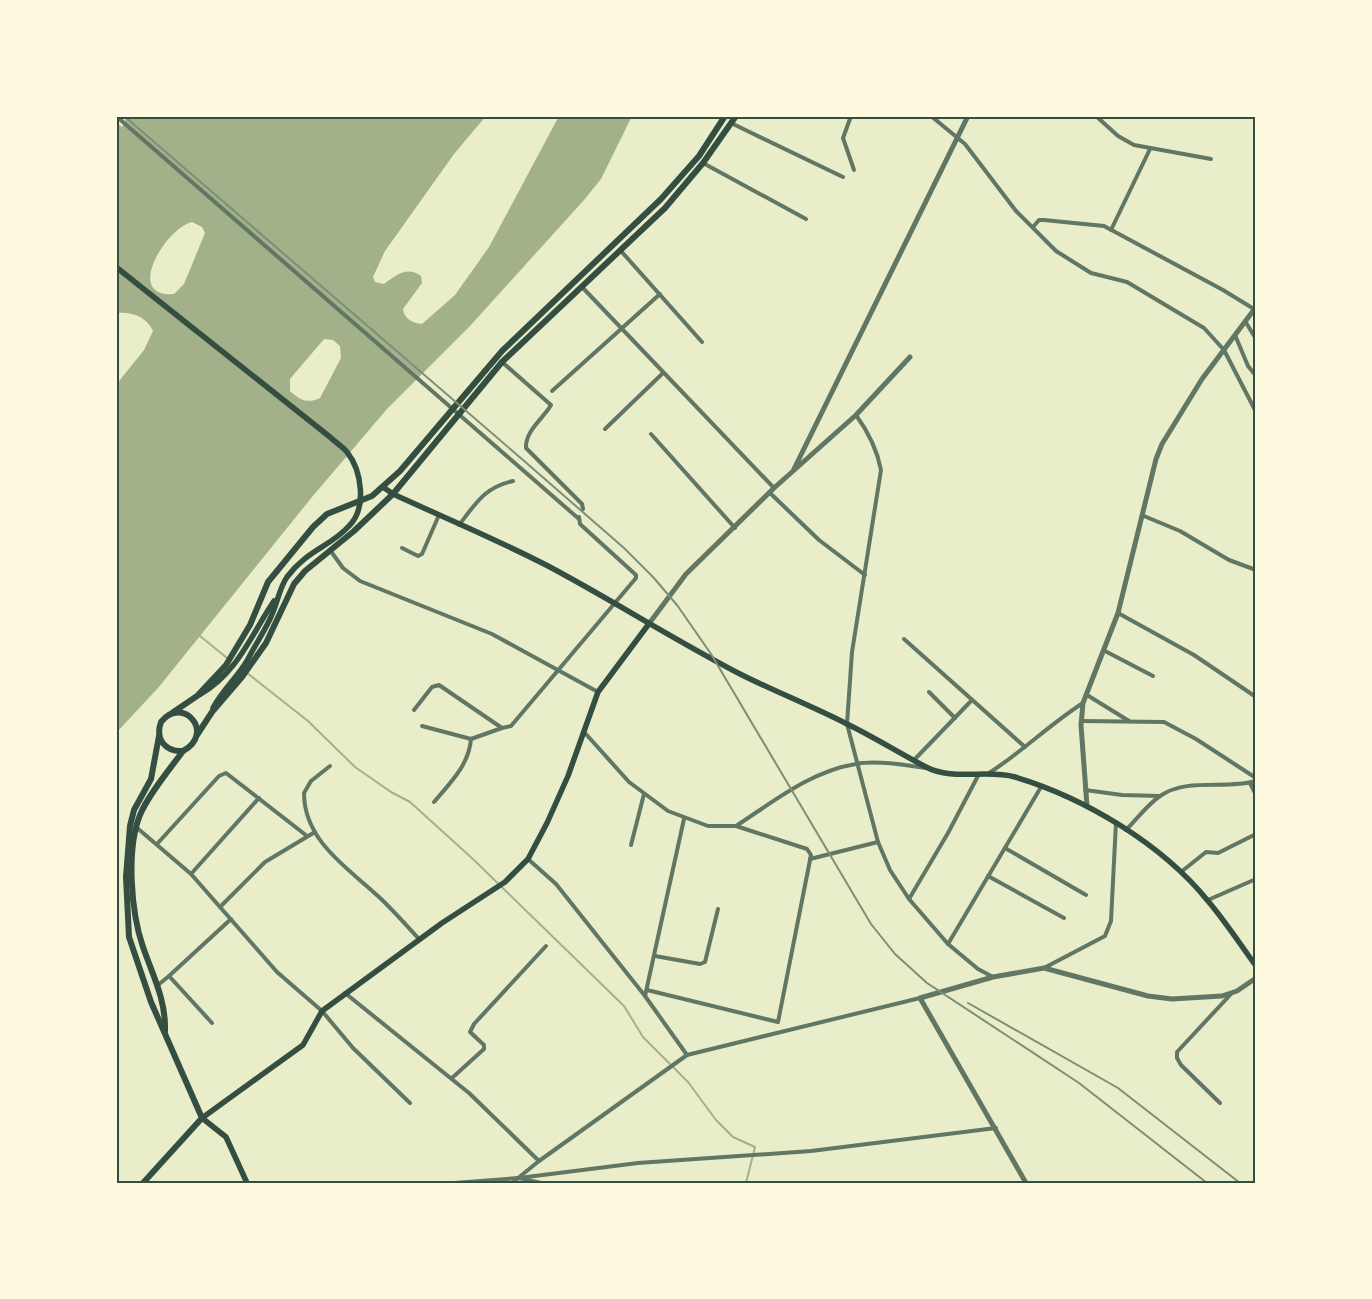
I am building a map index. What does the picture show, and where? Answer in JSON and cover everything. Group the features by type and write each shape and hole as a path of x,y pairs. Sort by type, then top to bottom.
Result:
{"main road":[{"path":"237,655 268,582 313,527 327,514 365,500 383,486 414,456 465,392 502,351 660,199 698,156 724,116"},
{"path":"165,1035 165,1012 158,985 139,935 135,914 132,867 136,827 143,809 183,751 191,746 212,712 266,643 294,584 305,571 393,494 502,362 665,208 703,163 736,116"},
{"path":"116,267 347,452 357,470 360,491 358,510 349,526 308,554 295,566 278,595 228,667 197,696 160,722 151,779 134,810 130,826 126,878 129,938 141,977 202,1118 226,1137 247,1183"},
{"path":"383,486 393,494 504,544 616,603 648,625 743,676 847,724 930,769 979,774 997,773 1041,787 1087,806 1116,822 1181,872 1208,900 1256,966"},
{"path":"249,663 273,612 278,595"},
{"path":"143,1183 202,1118 303,1045 322,1011 419,939 505,882 528,859 547,824 585,733 598,692 648,625"},
{"path":"172,713 178,712 191,717 195,722 197,735"},
{"path":"159,736 164,745 169,749 183,751"}],"street":[{"path":"116,116 579,518 580,524 636,575 634,582 511,726 470,739 422,726"},
{"path":"851,116 843,138 854,170"},
{"path":"931,116 959,139 1016,210 1056,251 1080,268 1099,276 1127,282 1204,328 1224,350 1256,412"},
{"path":"794,469 867,318 959,139 968,116"},
{"path":"1096,116 1126,141 1150,149 1211,158"},
{"path":"732,123 843,177"},
{"path":"1111,230 1150,149"},
{"path":"703,163 806,219"},
{"path":"1033,227 1039,220 1099,225 1255,308 1202,379 1162,444 1156,459 1144,516 1118,614 1084,703 1082,720 1084,790 1087,806"},
{"path":"621,251 702,342"},
{"path":"582,287 818,540 865,575"},
{"path":"552,391 660,294"},
{"path":"1245,321 1256,339"},
{"path":"1235,335 1248,366 1256,376"},
{"path":"648,625 686,574 794,469 856,415 910,357"},
{"path":"502,362 551,405 535,425 526,442 526,448 528,453 582,504 584,509"},
{"path":"605,429 663,373"},
{"path":"856,415 870,435 877,450 881,470 852,652 847,724 878,842 890,870 909,899 948,944 978,969 993,977"},
{"path":"651,434 734,528"},
{"path":"459,525 476,502 491,488 512,480"},
{"path":"402,548 418,556 422,554 439,515"},
{"path":"1144,516 1180,531 1229,560 1256,570"},
{"path":"330,550 343,568 360,581 492,634 598,692"},
{"path":"1118,614 1194,654 1256,697"},
{"path":"904,639 1025,747"},
{"path":"1105,651 1153,676"},
{"path":"414,710 432,687 439,685 502,728"},
{"path":"929,692 955,718"},
{"path":"1087,695 1129,721"},
{"path":"914,760 972,700"},
{"path":"988,774 1025,747 1059,718 1084,703"},
{"path":"1082,720 1156,721 1174,726 1256,779 1250,783 1184,786 1160,796 1126,830"},
{"path":"585,733 644,794 684,819 713,827 736,826 810,851 778,1022 784,1033"},
{"path":"434,802 460,770 470,749 470,739"},
{"path":"736,826 798,786 834,770 857,763 909,765 930,769"},
{"path":"330,766 311,781 304,793 315,832 340,865 378,896 419,939"},
{"path":"157,844 222,774 231,775 307,836"},
{"path":"909,899 948,833 979,774"},
{"path":"1250,783 1256,795"},
{"path":"948,944 1041,787"},
{"path":"1084,790 1122,795 1160,796"},
{"path":"630,845 644,794"},
{"path":"191,874 259,798"},
{"path":"645,996 684,819"},
{"path":"512,1183 539,1161 672,1064 687,1056 920,998 993,977 1044,968 1105,936 1111,921 1116,822"},
{"path":"136,827 191,874 277,972 322,1011 353,1048 410,1103"},
{"path":"220,907 265,862 315,832"},
{"path":"1181,872 1206,852 1218,853 1256,834"},
{"path":"810,859 878,842"},
{"path":"1005,848 1086,895"},
{"path":"528,859 556,884 645,996 687,1056"},
{"path":"988,876 1064,918"},
{"path":"1208,900 1256,879"},
{"path":"655,956 700,964 705,962 718,909"},
{"path":"158,985 230,919"},
{"path":"452,1078 484,1048 484,1045 470,1032 474,1024 546,946"},
{"path":"1044,968 1148,996 1172,1000 1206,999 1231,994"},
{"path":"169,976 212,1023"},
{"path":"1220,1103 1181,1065 1177,1058 1177,1052 1231,994 1256,978"},
{"path":"647,990 778,1022"},
{"path":"345,993 452,1078 539,1161"},
{"path":"920,998 1026,1183"},
{"path":"454,1183 519,1178 638,1163 811,1151 996,1128"},
{"path":"519,1178 541,1183"}],"shaded area":[{"path":"127,116 486,116 454,154 385,251 373,277 375,282 384,284 402,273 411,272 421,276 422,283 403,309 409,320 422,324 455,295 489,247 559,116 632,116 601,179 584,200 470,326 387,409 312,497 158,688 116,733 116,385 144,350 153,331 147,322 138,316 128,313 116,313 116,122 122,127","holes":["192,222 202,227 205,233 184,284 174,294 159,292 152,285 150,275 154,262 161,248 171,236","324,339 333,340 340,346 341,358 320,398 307,401 297,397 290,391 290,379"]}],"waterway":[{"path":"200,636 227,658"},
{"path":"247,673 308,721 355,767 391,792 410,802 474,860 624,1006 643,1037 688,1082 716,1120 733,1137 755,1147 746,1183"}],"railway":[{"path":"124,116 624,548 653,577 677,605 711,654 871,924 895,954 927,983 1079,1083 1207,1183"},
{"path":"968,1003 1118,1088 1240,1183"}]}
